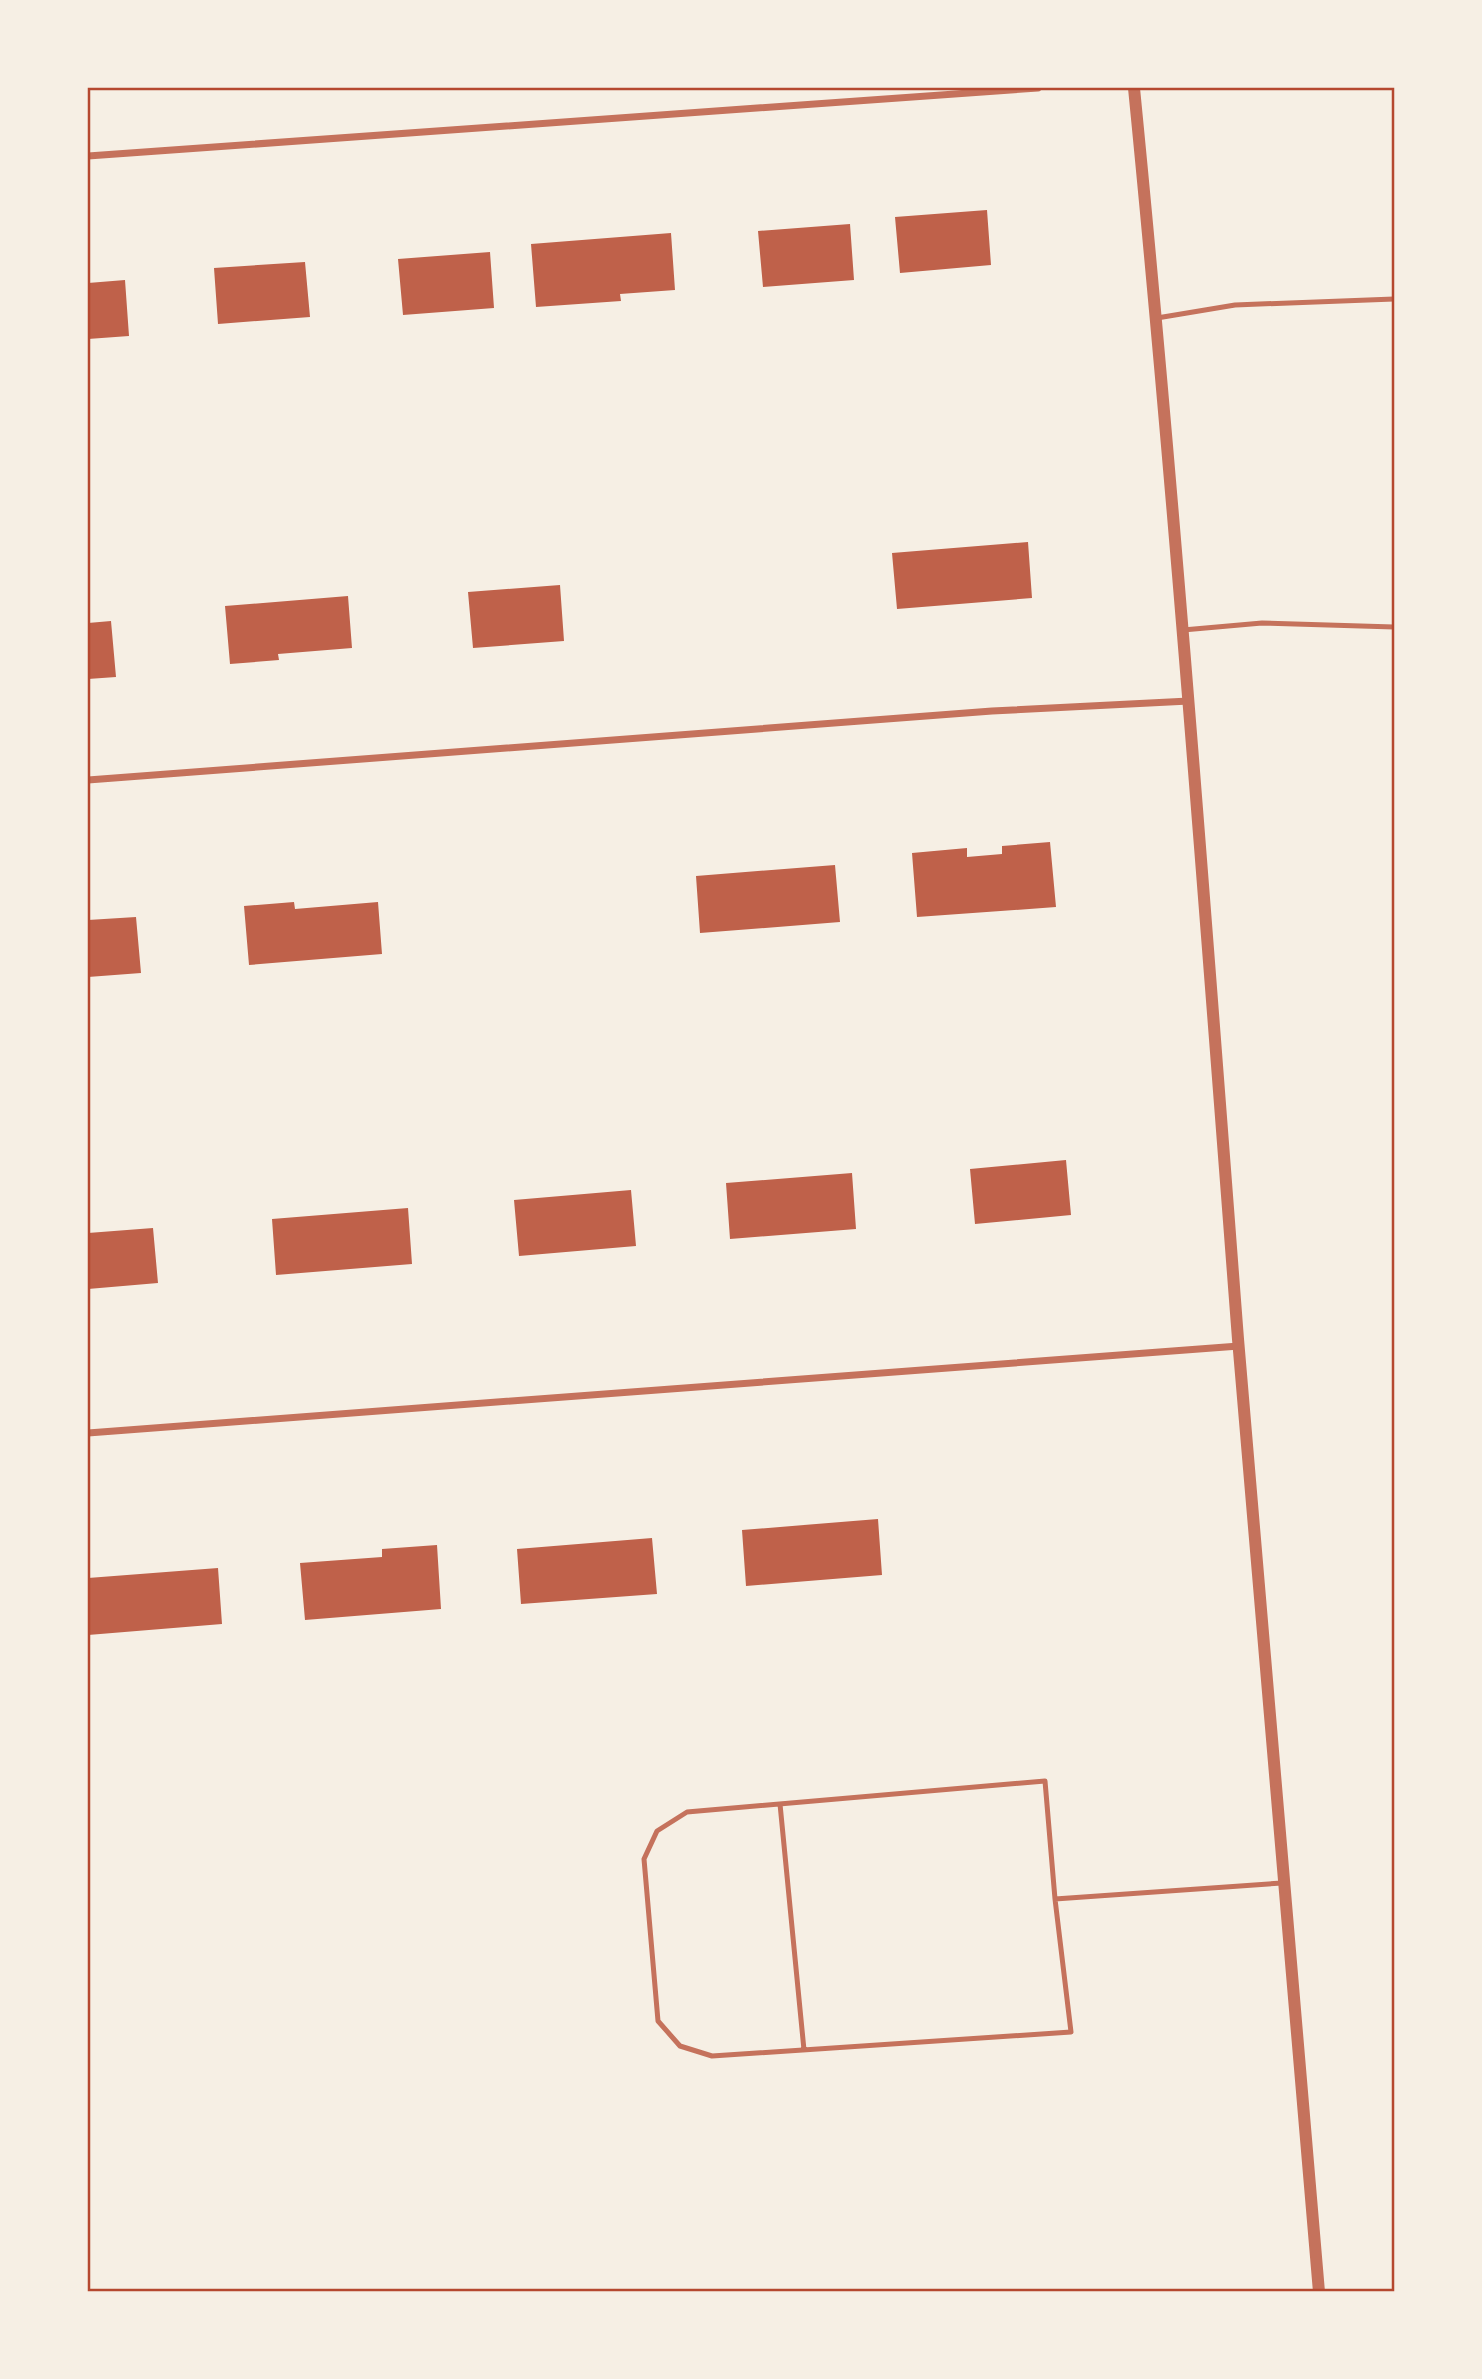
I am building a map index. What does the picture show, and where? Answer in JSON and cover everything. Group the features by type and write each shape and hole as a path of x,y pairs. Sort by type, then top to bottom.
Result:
{"street":[{"path":"88,156 1038,88"},
{"path":"1134,88 1157,318 1239,1346 1319,2291"},
{"path":"88,780 992,711 1189,701"},
{"path":"88,1433 1239,1346"}],"lane":[{"path":"1157,318 1235,305 1395,299"},
{"path":"1183,630 1262,622 1395,627"},
{"path":"1045,1781 1055,1899 1071,2032 712,2056 680,2046 659,2021 644,1859 657,1832 687,1812 1045,1781"},
{"path":"780,1804 804,2050"},
{"path":"1055,1899 1284,1883"}],"building":[{"path":"987,210 991,265 900,273 895,217"},
{"path":"850,224 854,280 763,287 758,231"},
{"path":"671,233 675,290 620,294 621,301 536,307 531,244"},
{"path":"490,252 494,308 403,315 398,259"},
{"path":"305,262 310,317 218,324 214,268"},
{"path":"125,280 129,336 88,339 88,283"},
{"path":"1028,542 1032,598 897,609 892,553"},
{"path":"560,585 564,641 473,648 468,592"},
{"path":"348,596 352,648 278,654 279,660 230,664 225,606"},
{"path":"111,621 116,677 88,679 88,623"},
{"path":"1050,842 1056,907 917,917 912,853 967,848 967,857 1002,854 1002,846"},
{"path":"835,865 840,922 700,933 696,876"},
{"path":"294,902 295,909 378,902 382,954 249,965 244,906"},
{"path":"136,917 141,973 88,977 88,920"},
{"path":"1066,1160 1071,1215 975,1224 970,1169"},
{"path":"852,1173 856,1229 730,1239 726,1183"},
{"path":"631,1190 636,1246 519,1256 514,1200"},
{"path":"408,1208 412,1264 276,1275 272,1219"},
{"path":"153,1228 158,1283 88,1289 88,1233"},
{"path":"878,1519 882,1575 746,1586 742,1530"},
{"path":"652,1538 657,1594 521,1604 517,1549"},
{"path":"437,1545 441,1609 305,1620 300,1563 382,1557 382,1549"},
{"path":"218,1568 222,1624 88,1635 88,1578"}]}
